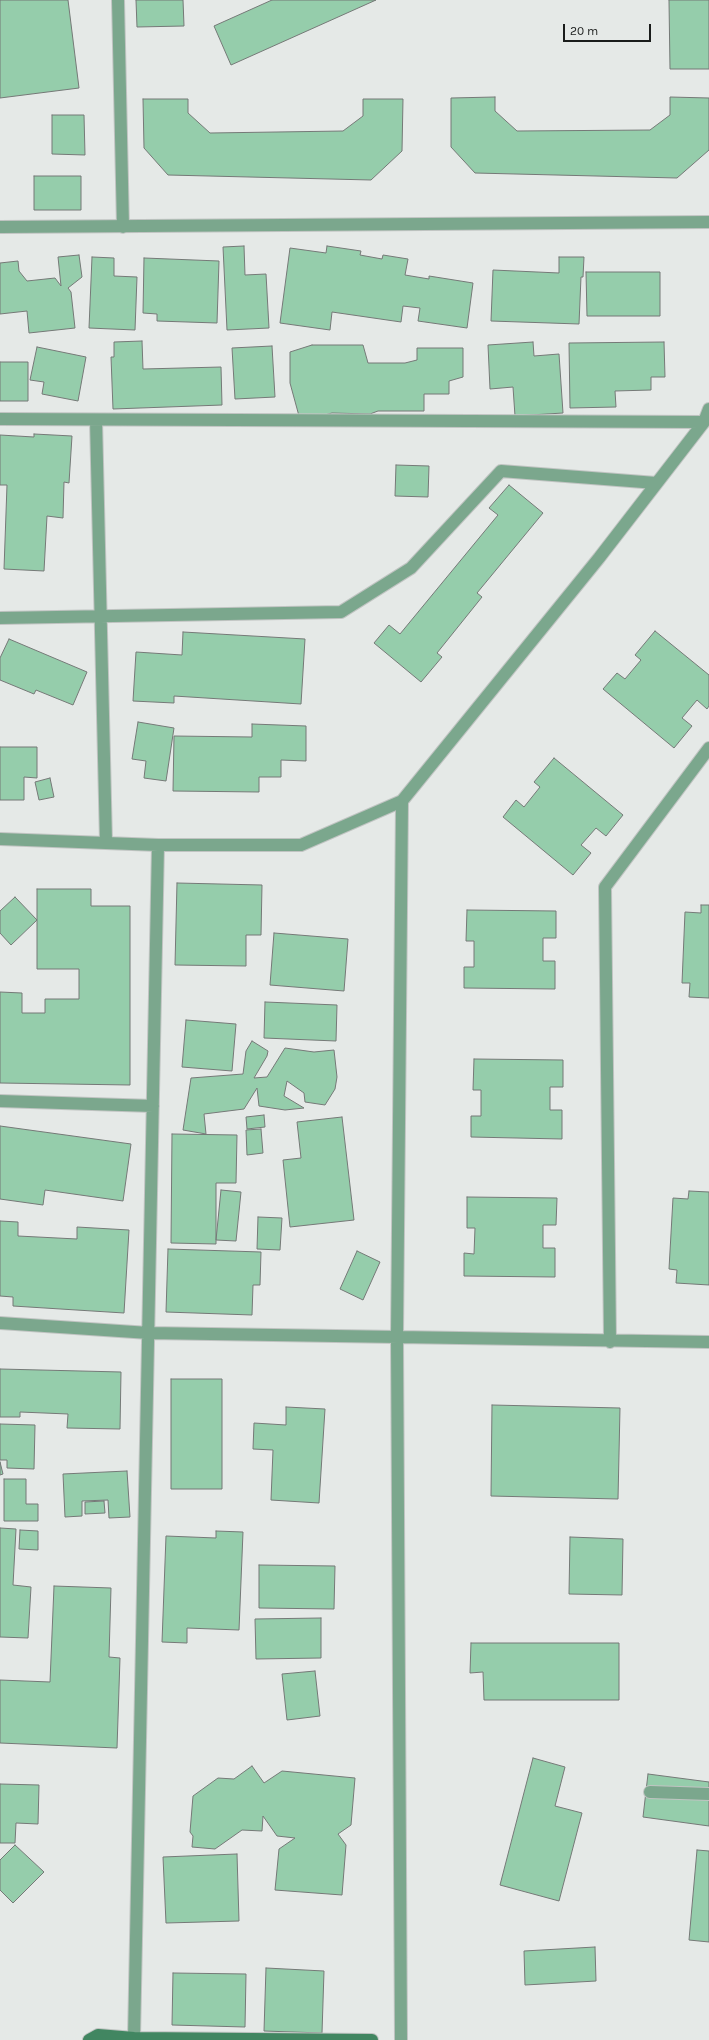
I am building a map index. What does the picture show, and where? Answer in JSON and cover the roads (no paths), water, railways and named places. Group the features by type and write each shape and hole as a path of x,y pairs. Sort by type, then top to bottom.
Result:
{"street":[{"path":"118,0 123,226"},
{"path":"0,226 709,222"},
{"path":"0,839 158,845 300,845 402,801 599,558 704,422 709,409"},
{"path":"0,419 704,422"},
{"path":"96,420 106,842"},
{"path":"0,618 341,612 411,568 501,471 656,483"},
{"path":"610,1342 605,887 709,748"},
{"path":"401,2040 397,1337 402,801"},
{"path":"134,2038 158,845"},
{"path":"0,1101 153,1106"},
{"path":"0,1323 149,1333 610,1342 709,1342"},
{"path":"650,1792 709,1794"},
{"path":"89,2040 98,2036 134,2038 372,2040"}]}
